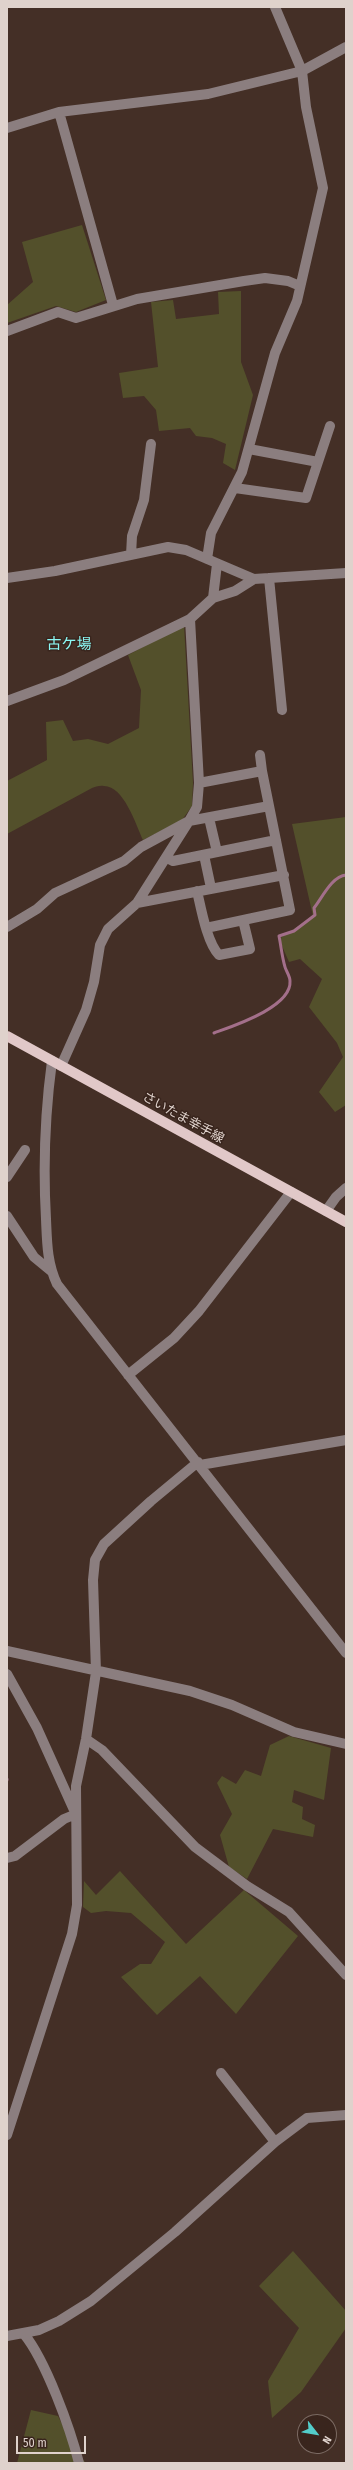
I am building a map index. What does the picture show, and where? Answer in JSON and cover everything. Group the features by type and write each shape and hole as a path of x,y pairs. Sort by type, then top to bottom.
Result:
{"main road":[{"name":"さいたま幸手線","path":"7,1036 346,1222"}],"street":[{"path":"207,559 211,533 235,488 249,449 275,353 297,301 323,188 306,107 302,70 275,7"},
{"path":"7,128 59,112 208,94 302,70 346,47"},
{"path":"59,112 113,305"},
{"path":"7,331 58,312 76,318 113,305 182,290 258,279 288,281 300,286"},
{"path":"235,488 306,498 330,426"},
{"path":"131,556 132,536 144,500 151,444"},
{"path":"249,449 318,462"},
{"path":"7,578 131,556 168,547 186,550 254,579 346,573"},
{"path":"213,598 217,564"},
{"path":"269,578 282,710"},
{"path":"7,701 64,680 190,619 213,598 235,591 254,579"},
{"path":"51,1271 45,1192 47,1096 56,1063 86,1010 94,982 100,946 108,929 137,903 167,858 197,807 199,783 190,619"},
{"path":"206,928 290,910 260,755"},
{"path":"199,783 262,771"},
{"path":"7,927 37,909 55,893 124,861 141,847 189,821 269,806"},
{"path":"209,818 217,852"},
{"path":"167,858 173,861 276,840"},
{"path":"204,855 211,888"},
{"path":"137,903 284,875"},
{"path":"197,891 206,928 219,955 250,949 243,920"},
{"path":"7,1176 25,1150"},
{"path":"326,1212 336,1197 346,1188"},
{"path":"128,1375 174,1338 199,1311 291,1192"},
{"path":"7,1216 34,1257 51,1271 64,1294 346,1653"},
{"path":"7,2135 72,1934 77,1905 76,1786 86,1739 96,1672 93,1568 98,1553 104,1544 151,1501 199,1464 346,1440"},
{"path":"7,1651 190,1692 232,1705 294,1732 346,1744"},
{"path":"7,1674 37,1728 76,1814"},
{"path":"86,1739 102,1750 195,1847 247,1886 289,1912 346,1974"},
{"path":"7,1858 14,1856 64,1819 76,1814"},
{"path":"220,2074 275,2142"},
{"path":"7,2336 39,2330 60,2321 91,2301 175,2232 275,2142 308,2118 346,2115"},
{"path":"24,2334 34,2347 72,2439 79,2463"}],"shaded area":[{"path":"82,225 106,300 76,312 56,306 7,323 7,305 33,282 22,242"},
{"path":"241,291 241,362 253,395 235,470 223,463 226,444 212,438 196,436 190,428 159,431 156,410 144,396 123,398 119,373 158,367 151,302 173,300 176,319 219,314 218,292"},
{"path":"184,625 193,783 192,806 182,820 143,840 133,816 118,792 111,788 98,786 7,834 7,781 47,760 46,722 63,720 73,741 88,739 108,744 139,728 141,690 128,655"},
{"path":"346,817 346,1105 335,1112 319,1092 343,1057 337,1043 309,1007 322,979 300,959 289,962 279,939 313,916 292,824"},
{"path":"289,1736 331,1748 324,1800 294,1790 292,1802 303,1807 302,1819 315,1825 313,1837 273,1829 247,1879 229,1867 220,1835 232,1814 217,1783 222,1776 236,1784 245,1770 261,1776 270,1745"},
{"path":"120,1871 186,1944 244,1890 298,1936 236,2014 200,1976 157,2015 121,1977 140,1964 151,1964 165,1942 131,1913 106,1911 91,1913 83,1907 84,1881 96,1895"},
{"path":"293,2251 346,2311 346,2328 301,2392 272,2418 268,2381 299,2328 259,2286"},
{"path":"31,2410 58,2416 76,2452 86,2463 17,2463"}],"waterway":[{"path":"214,1033 260,1014 282,999 288,990 290,981 284,963 279,936 294,931 315,915 314,908 328,888 336,879 346,875"}],"district":[{"name":"古ケ場","path":"69,645"}]}
